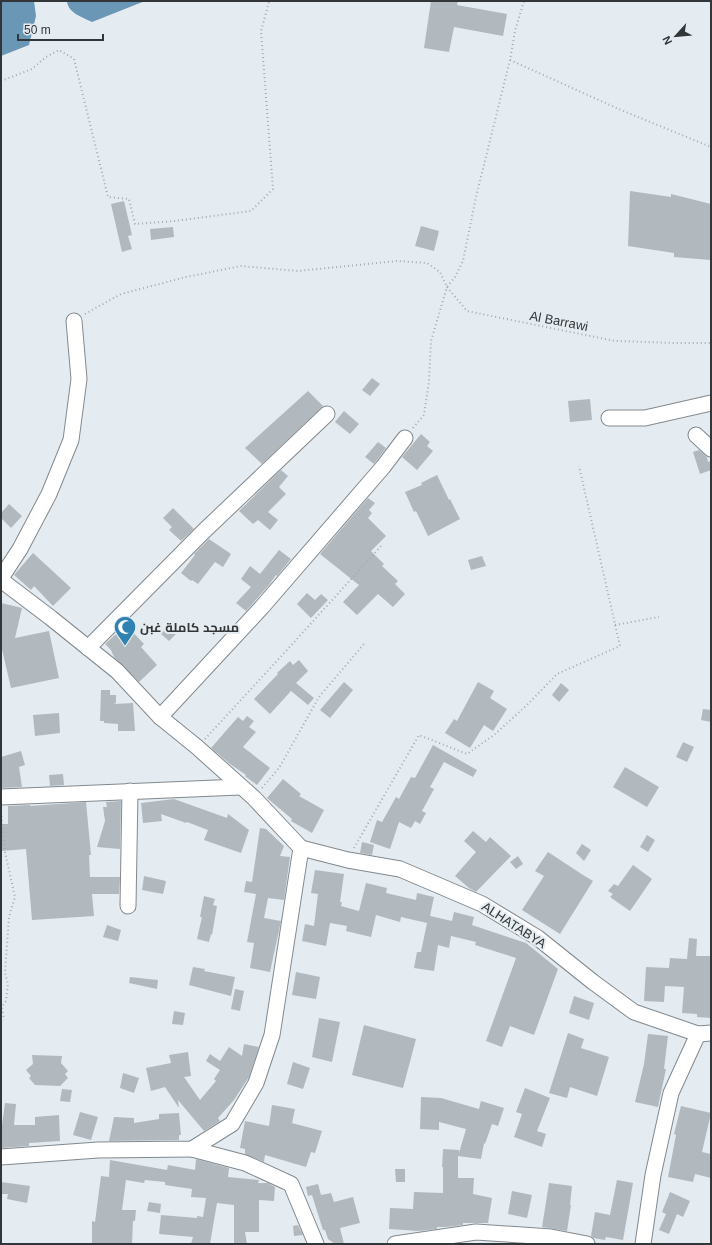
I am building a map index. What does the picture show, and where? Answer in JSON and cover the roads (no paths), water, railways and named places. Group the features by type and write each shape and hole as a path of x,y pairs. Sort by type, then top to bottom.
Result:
{"street":[{"path":"74,321 79,379 71,440 49,494 20,549 1,579 116,671 160,717 197,747 254,798 301,848 272,1035 256,1083 232,1124 192,1149"},
{"path":"609,418 645,418 711,403"},
{"path":"88,648 204,531 327,414"},
{"path":"696,435 711,449"},
{"path":"160,717 267,601 383,467 405,438"},
{"path":"1,796 240,787"},
{"path":"128,906 130,791"},
{"name":"ALHATABYA","path":"301,848 348,860 400,869 482,904 538,938 593,982 634,1012 704,1034"},
{"path":"643,1244 653,1175 671,1093 704,1034"},
{"path":"1,1157 98,1150 192,1149 245,1163 291,1184 316,1244"},
{"path":"395,1244 476,1232 551,1237 587,1244"}],"water":[{"path":"1,1 34,1 36,16 29,45 1,56"},
{"path":"67,1 145,1 92,22 73,12"}],"place":[{"name":"مسجد كاملة غبن","path":"125,646"}]}
